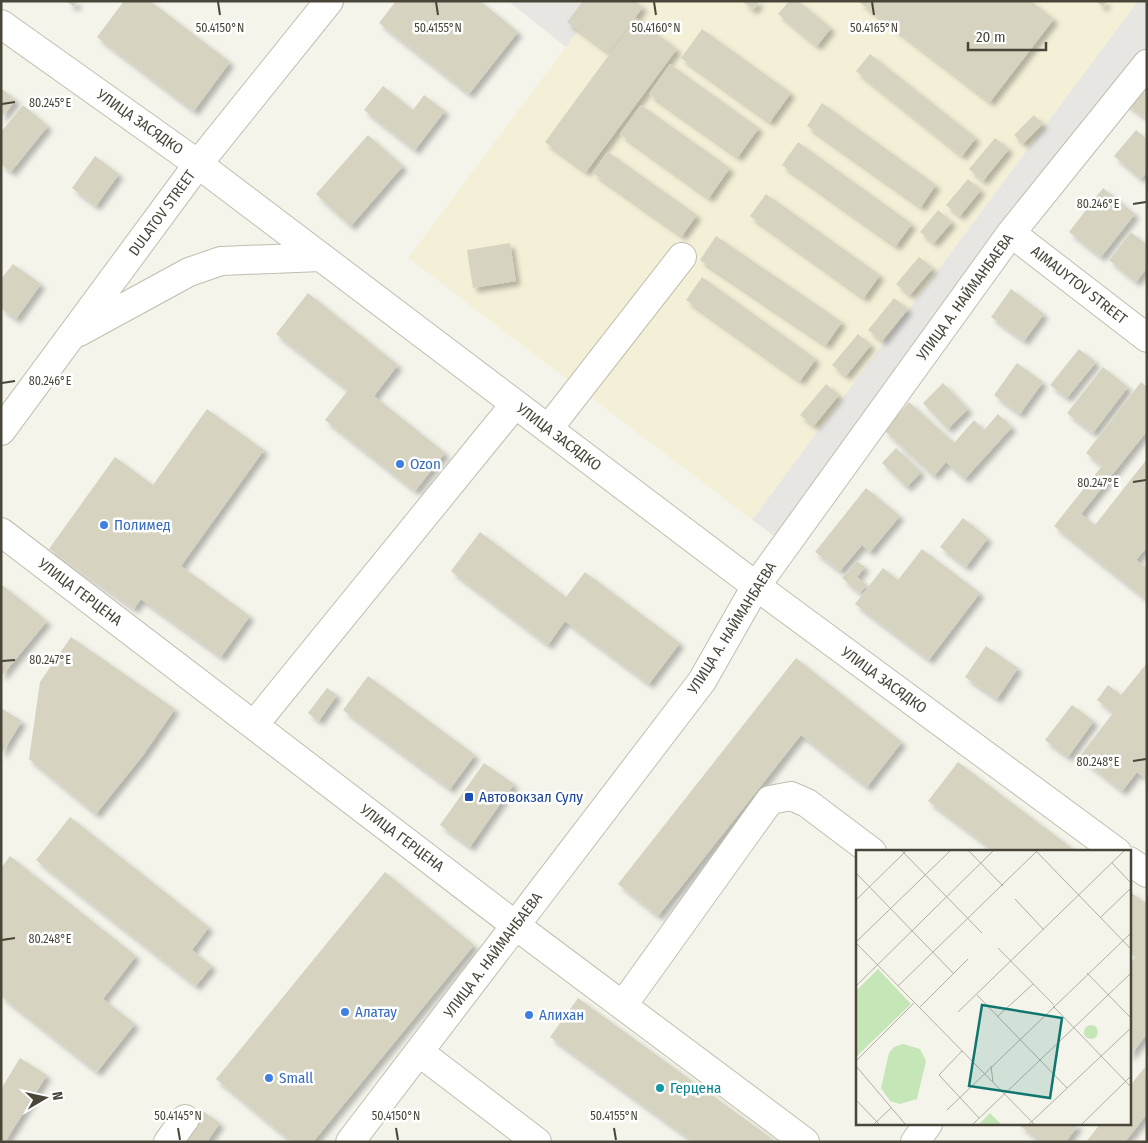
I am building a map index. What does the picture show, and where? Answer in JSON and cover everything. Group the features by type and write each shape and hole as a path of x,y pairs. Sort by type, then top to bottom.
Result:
{"street":[{"name":"DULATOV STREET","path":"1,431 198,164 329,1"},
{"name":"УЛИЦА ЗАСЯДКО","path":"1,24 198,164 756,586 1114,850"},
{"name":"УЛИЦА А. НАЙМАНБАЕВА","path":"350,1142 702,681 756,586 1011,233 1147,64"},
{"name":"AIMAUYTOV STREET","path":"1011,233 1147,338"},
{"path":"71,336 190,272 221,261 321,257"},
{"path":"548,429 682,257"},
{"path":"254,725 515,404"},
{"name":"УЛИЦА ГЕРЦЕНА","path":"1,532 623,1006 792,1138"},
{"path":"623,1006 770,800 791,796 806,802 869,850"},
{"path":"1130,862 1147,874"},
{"path":"419,1052 537,1142"},
{"path":"168,1142 185,1120"},
{"path":"915,1142 927,1126"}],"shaded area":[{"path":"508,1 600,1 566,47"},
{"path":"600,1 1138,1 752,520 408,258"},
{"path":"1138,1 1147,1 1147,49 780,540 752,520"}],"building":[{"path":"66,1 78,1 74,7"},
{"path":"124,1 150,1 230,62 194,111 97,37"},
{"path":"396,1 480,1 518,32 469,94 379,23"},
{"path":"583,1 635,1 643,7 609,53 567,22"},
{"path":"742,1 760,1 753,10"},
{"path":"789,1 798,1 831,28 817,46 778,14"},
{"path":"858,1 1031,1 1054,19 990,102"},
{"path":"1096,1 1107,1 1103,7"},
{"path":"636,18 677,49 586,172 545,142"},
{"path":"702,29 791,93 770,122 681,58"},
{"path":"870,54 976,138 962,156 856,71"},
{"path":"670,64 759,128 738,157 649,94"},
{"path":"1135,81 1147,89 1147,119 1121,100"},
{"path":"383,86 413,110 424,95 445,111 415,150 364,110"},
{"path":"1,88 16,100 1,118"},
{"path":"822,103 936,185 921,207 807,126"},
{"path":"23,105 48,126 11,172 1,164 1,132"},
{"path":"641,105 730,168 709,198 620,134"},
{"path":"1034,115 1043,124 1023,144 1014,135"},
{"path":"1136,130 1147,139 1147,172 1141,179 1114,156"},
{"path":"368,135 403,166 351,226 316,194"},
{"path":"995,138 1009,149 983,181 969,169"},
{"path":"798,142 912,224 896,246 782,165"},
{"path":"608,152 697,215 682,236 593,173"},
{"path":"95,156 119,174 96,206 72,188"},
{"path":"968,179 981,190 960,216 946,205"},
{"path":"1103,188 1135,214 1101,257 1069,232"},
{"path":"766,194 880,275 864,298 750,216"},
{"path":"938,210 952,222 934,243 920,232"},
{"path":"1131,232 1147,245 1147,268 1136,282 1109,260"},
{"path":"716,236 842,322 826,345 700,260"},
{"path":"510,243 516,281 473,288 467,250"},
{"path":"919,257 933,268 910,295 896,284"},
{"path":"13,264 41,284 16,319 1,308 1,279"},
{"path":"702,277 816,359 800,381 686,300"},
{"path":"1011,289 1044,314 1024,341 991,317"},
{"path":"308,293 398,365 374,396 445,453 415,491 325,420 348,390 276,334"},
{"path":"894,298 908,309 882,341 868,330"},
{"path":"858,334 871,345 846,376 832,365"},
{"path":"1079,349 1096,362 1067,398 1050,385"},
{"path":"1017,363 1043,382 1020,414 994,395"},
{"path":"1103,367 1128,387 1093,433 1067,413"},
{"path":"1141,382 1147,387 1147,431 1081,514 1095,525 1147,459 1147,547 1136,560 1147,568 1147,600 1054,526 1102,466 1086,453"},
{"path":"943,383 968,409 948,429 923,403"},
{"path":"826,384 839,395 814,426 800,415"},
{"path":"909,402 954,443 974,420 984,430 998,414 1012,427 965,479 946,462 934,476 884,430"},
{"path":"207,409 264,450 181,566 250,616 221,657 141,599 134,609 49,549 115,457 153,485"},
{"path":"896,448 921,472 907,487 882,463"},
{"path":"866,488 900,516 870,552 862,545 840,571 815,552"},
{"path":"963,518 988,538 966,567 940,547"},
{"path":"480,532 566,597 585,572 680,643 649,684 565,621 548,645 451,571"},
{"path":"922,549 980,593 929,660 855,604 883,568 898,580"},
{"path":"857,561 865,567 857,577 867,585 860,593 842,578"},
{"path":"1,584 47,621 1,677"},
{"path":"71,637 175,709 144,754 96,814 29,759 40,682"},
{"path":"986,646 1018,668 997,699 965,677"},
{"path":"796,658 902,742 867,787 801,735 658,916 618,884"},
{"path":"1147,663 1147,780 1137,772 1122,791 1079,757 1113,713 1097,700 1108,685 1121,695"},
{"path":"368,676 475,755 450,789 343,710"},
{"path":"327,688 337,695 319,721 308,713"},
{"path":"1072,705 1094,721 1068,757 1045,740"},
{"path":"1,708 22,721 1,755"},
{"path":"958,762 1074,850 993,850 928,801"},
{"path":"484,763 514,784 470,847 440,825"},
{"path":"70,817 209,927 192,950 212,966 196,986 36,860"},
{"path":"10,856 136,956 103,999 135,1024 97,1072 1,996 1,868"},
{"name":"Алатау","path":"385,872 474,945 313,1142 292,1142 216,1079"},
{"path":"1130,892 1147,904 1147,1034 1130,1056 1130,964 1135,957 1130,953"},
{"name":"Герцена","path":"578,998 771,1138 769,1142 694,1142 550,1037"},
{"path":"20,1058 47,1075 5,1142 1,1142 1,1089"},
{"path":"1145,1067 1147,1114 1125,1142 1086,1142 1098,1126 1130,1126 1130,1086"},
{"path":"203,1111 220,1123 207,1142 182,1142"},
{"path":"1021,1126 1078,1126 1066,1142 1041,1142"}],"place":[{"name":"Ozon","path":"400,464"},
{"name":"Полимед","path":"104,525"},
{"name":"Автовокзал Сулу","path":"469,797"},
{"name":"Алатау","path":"345,1012"},
{"name":"Алихан","path":"529,1015"},
{"name":"Small","path":"269,1078"},
{"name":"Герцена","path":"660,1088"}]}
